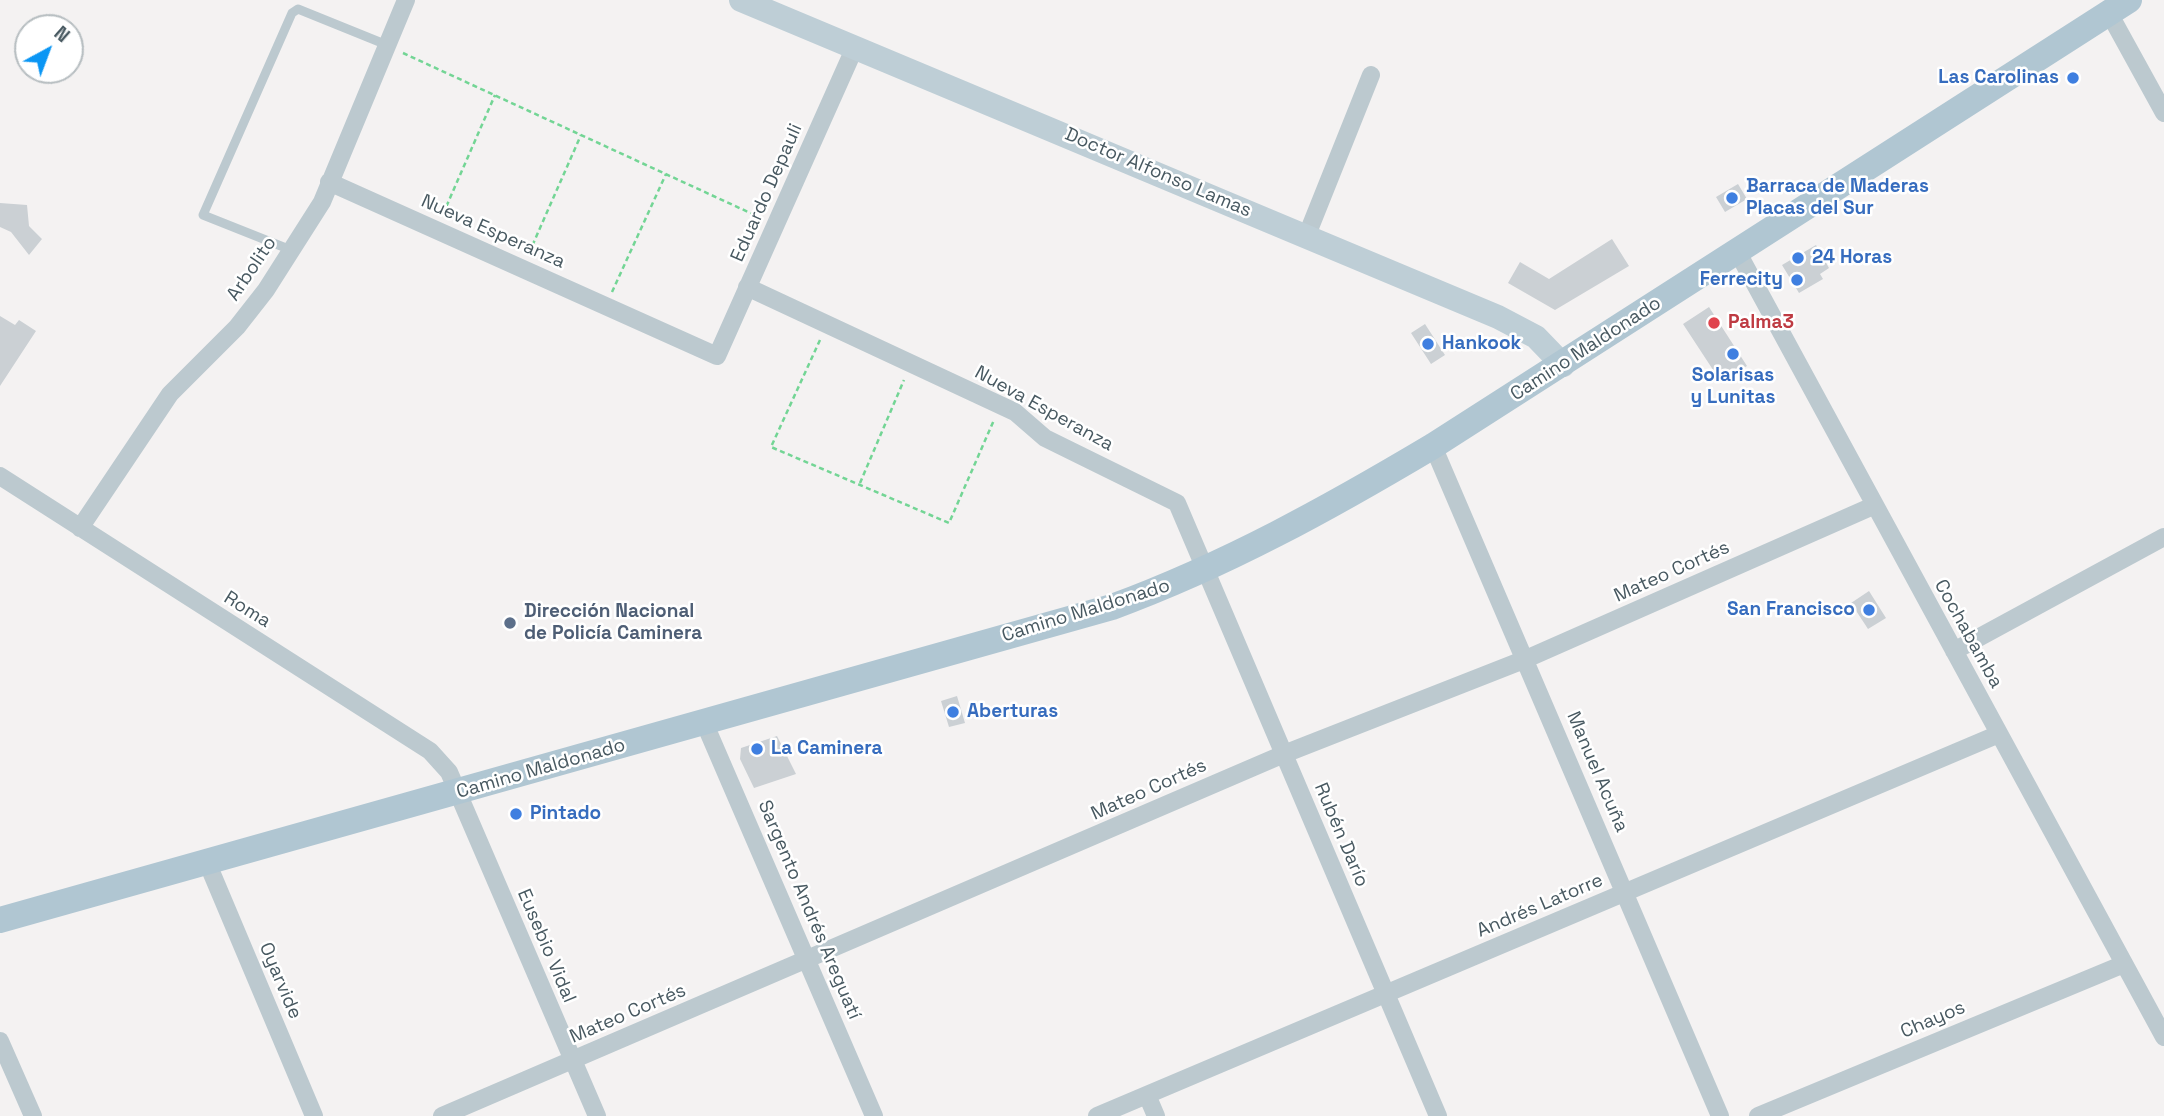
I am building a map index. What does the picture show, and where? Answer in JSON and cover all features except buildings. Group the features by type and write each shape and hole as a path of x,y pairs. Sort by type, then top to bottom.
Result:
{"main road":[{"name":"Camino Maldonado","path":"0,920 1112,607 1204,571 1326,510 1433,446 2119,7"}],"street":[{"name":"Arbolito","path":"80,528 170,394 237,327 322,202 406,0"},
{"name":"Doctor Alfonso Lamas","path":"741,0 1498,317 1536,337 1563,365"},
{"path":"2119,7 2164,113"},
{"name":"Eduardo Depauli","path":"717,356 855,47"},
{"path":"1307,235 1370,75"},
{"name":"Nueva Esperanza","path":"329,182 717,356"},
{"name":"Cochabamba","path":"1737,251 1873,506 2164,1037"},
{"name":"Nueva Esperanza","path":"747,287 1015,412 1045,438 1171,498 1181,510 1204,571"},
{"name":"Manuel Acuña","path":"1433,446 1720,1116"},
{"name":"Roma","path":"0,476 430,751 444,765 457,793"},
{"name":"Mateo Cortés","path":"442,1116 809,961 1284,754 1526,659 1873,506"},
{"path":"1954,651 2164,537"},
{"name":"Rubén Darío","path":"1204,571 1438,1116"},
{"name":"Sargento Andrés Areguatí","path":"704,722 874,1116"},
{"name":"Andrés Latorre","path":"1097,1116 1999,734"},
{"name":"Eusebio Vidal","path":"457,793 597,1116"},
{"name":"Oyarvide","path":"207,862 314,1116"},
{"name":"Chayos","path":"1758,1116 2124,964"},
{"path":"0,1041 33,1116"},
{"path":"1147,1095 1156,1116"}],"lane":[{"path":"291,250 206,218 203,210 292,13 298,9 387,45"}],"path":[{"path":"387,45 775,225"},
{"path":"436,230 495,95"},
{"path":"522,268 581,135"},
{"path":"606,306 666,174"},
{"path":"827,324 771,447 949,523 1000,405"},
{"path":"859,484 911,364"}],"place":[{"name":"Las Carolinas","path":"2073,78"},
{"name":"Barraca de Maderas Placas del Sur","path":"1732,198"},
{"name":"24 Horas","path":"1798,258"},
{"name":"Ferrecity","path":"1797,280"},
{"name":"Palma3","path":"1714,323"},
{"name":"Hankook","path":"1428,344"},
{"name":"Solarisas y Lunitas","path":"1733,354"},
{"name":"San Francisco","path":"1869,610"},
{"name":"Dirección Nacional de Policía Caminera","path":"510,623"},
{"name":"Aberturas","path":"953,712"},
{"name":"La Caminera","path":"757,749"},
{"name":"Pintado","path":"516,814"}]}
